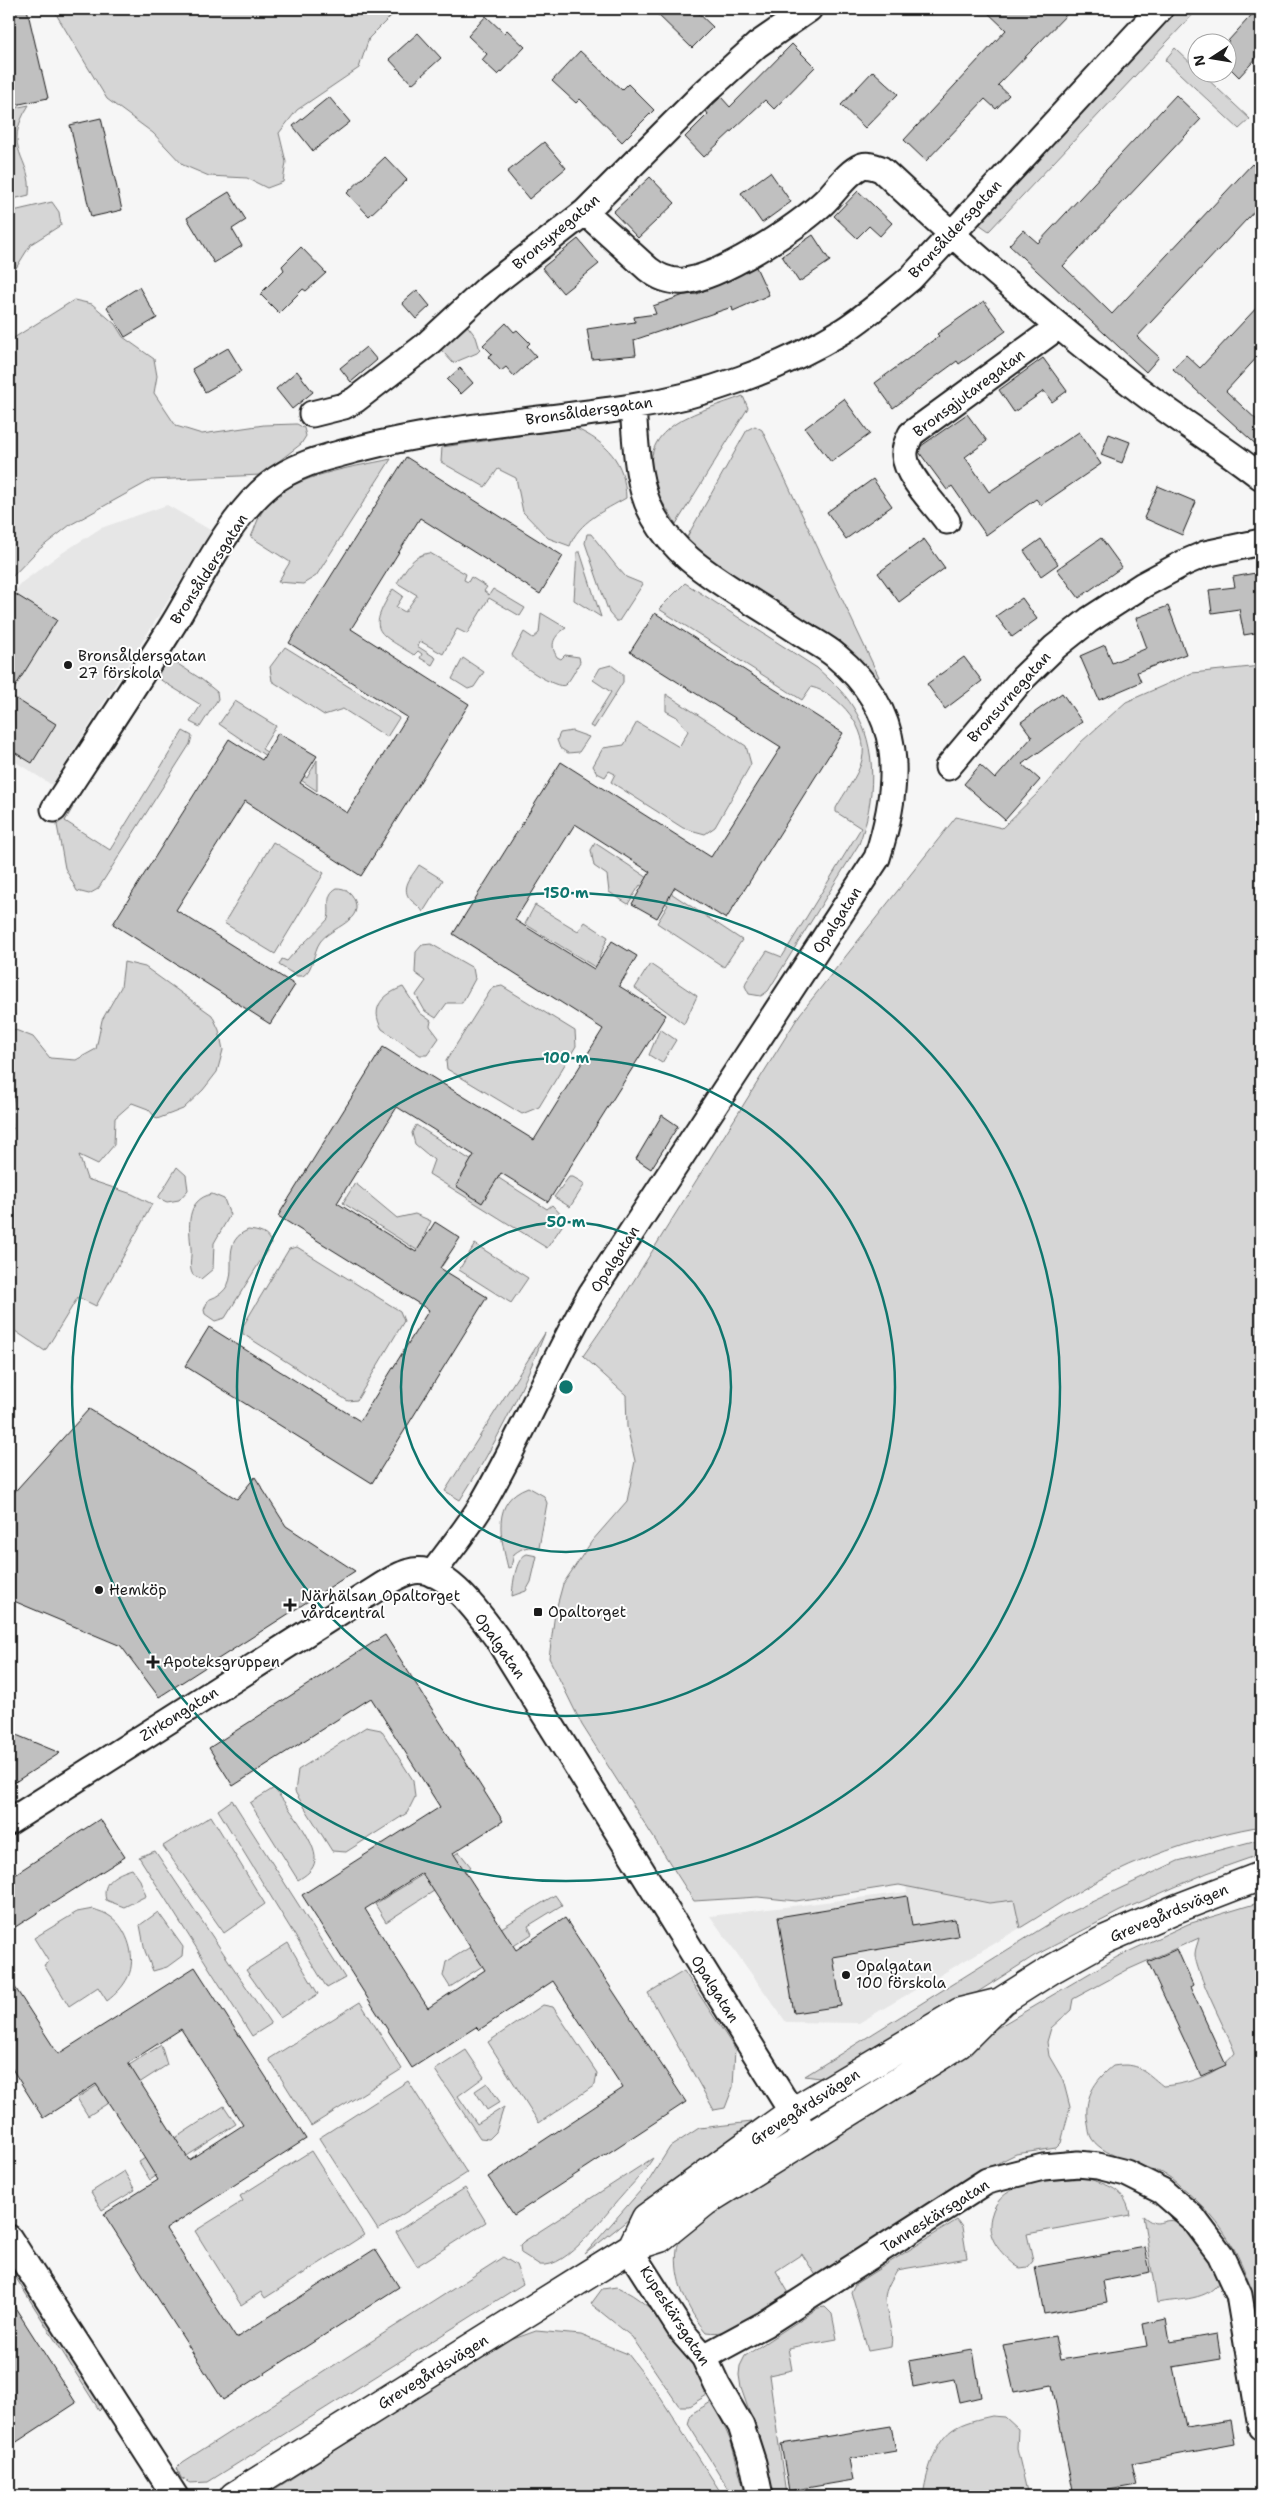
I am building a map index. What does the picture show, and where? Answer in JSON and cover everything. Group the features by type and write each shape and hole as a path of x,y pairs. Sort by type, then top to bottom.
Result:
{"street":[{"name":"Bronsyxegatan","path":"312,414 337,408 355,400 425,346 490,286 585,212 705,92 757,45 809,9"},
{"name":"Bronsåldersgatan","path":"54,809 236,521 268,485 290,472 319,459 396,439 633,407 696,393 802,354 844,330 876,308 911,278 1160,9"},
{"path":"585,212 648,270 658,276 684,281 743,259 801,220 863,166 881,169 950,234 1059,326 1139,390 1226,449 1261,477"},
{"name":"Bronsgjutaregatan","path":"947,521 908,470 905,456 906,445 911,434 1059,326"},
{"name":"Opalgatan","path":"633,407 642,483 659,524 669,539 695,566 836,656 867,689 887,727 895,774 893,800 877,858 592,1294 567,1336 480,1508 432,1574 450,1584 472,1606 497,1638 608,1821 808,2138"},
{"name":"Bronsurnegatan","path":"948,767 1022,680 1055,647 1088,620 1142,585 1184,563 1205,554 1261,542"},
{"name":"Zirkongatan","path":"9,1822 400,1576 420,1570 432,1574"},
{"name":"Grevegårdsvägen","path":"234,2496 630,2248 660,2238 706,2201 959,2044 1002,2001 1054,1968 1106,1939 1178,1908 1261,1876"},
{"name":"Grevegårdsvägen","path":"630,2248 646,2218 792,2112 960,2012 1002,2001"},
{"name":"Tanneskärsgatan","path":"704,2357 765,2324 987,2181 1043,2167 1078,2164 1098,2166 1126,2173 1162,2191 1193,2218 1220,2254 1239,2295 1261,2427"},
{"path":"9,2238 174,2496"},
{"name":"Kupeskärsgatan","path":"630,2248 682,2332 704,2357 717,2385 741,2426 753,2463 760,2496"}],"shaded area":[{"path":"53,9 398,9 369,38 359,68 297,110 279,133 286,162 283,182 267,188 247,178 209,176 183,165 153,133 107,99"},
{"path":"1178,9 1198,9 989,231 979,224"},
{"path":"1175,48 1188,60 1188,81 1165,60"},
{"path":"1189,82 1211,82 1250,119 1239,129"},
{"path":"29,105 21,120 17,133 17,143 27,171 29,195 9,200 9,109"},
{"path":"52,202 59,212 61,225 31,244 16,268 9,239 9,212"},
{"path":"74,300 92,304 115,324 123,337 154,359 157,376 154,393 176,426 202,434 264,425 297,424 304,428 306,436 301,444 261,475 151,480 70,525 37,551 9,580 9,341"},
{"path":"463,320 476,337 480,350 453,363 435,343"},
{"path":"743,396 748,408 676,524 657,491 651,469 653,451 661,436 673,425 689,416"},
{"path":"755,426 762,430 879,677 874,679 840,642 714,563 695,548 687,537 747,430"},
{"path":"575,428 596,440 612,455 622,474 626,498 586,523 579,530 570,546 548,538 523,512 516,478 498,469 485,487 441,462 442,447"},
{"path":"391,459 316,576 303,584 278,582 290,562 251,537 260,515 272,499 302,481 338,470"},
{"name":"Bronsåldersgatan 27 förskola","path":"167,505 212,531 52,785 9,758 9,600 21,583 59,555 101,528"},
{"path":"587,534 591,534 626,577 643,584 619,621 616,621 609,613 585,543"},
{"path":"577,552 580,552 601,617 574,600"},
{"path":"430,553 466,574 464,580 468,582 471,577 487,587 484,591 489,595 493,589 525,608 520,616 489,598 467,634 457,629 443,654 420,641 417,646 436,658 432,665 420,658 422,654 418,651 414,655 391,641 384,635 378,622 393,589 403,596 396,607 405,612 417,595 397,583 414,560"},
{"path":"685,583 817,668 827,677 853,707 861,723 871,757 871,793 859,844 768,991 761,996 749,994 745,986 746,982 767,951 782,957 861,828 836,812 836,808 860,766 863,748 861,737 857,725 850,714 832,697 811,687 802,700 659,609"},
{"path":"541,613 566,628 558,634 553,644 557,657 561,659 565,655 579,657 580,662 565,685 554,684 537,675 512,655 524,632 533,638 539,633"},
{"path":"285,647 399,718 387,737 343,709 324,715 272,681 270,667"},
{"path":"167,657 217,692 218,699 200,727 190,722 201,705 151,674"},
{"path":"463,658 484,672 474,687 468,689 452,679"},
{"path":"611,665 623,674 623,682 594,728 590,726 611,692 593,680 600,668"},
{"path":"1261,666 1261,1826 1223,1834 1148,1858 1088,1886 1020,1928 1014,1900 989,1903 899,1885 796,1901 758,1897 694,1901 582,1725 549,1658 555,1613 563,1584 592,1541 627,1501 635,1461 627,1427 626,1395 583,1356 623,1298 800,1014 956,817 1002,828 1041,790 1081,742 1126,702 1192,673"},
{"path":"666,694 746,746 751,764 715,827 705,834 683,828 611,782 615,774 609,771 605,777 597,773 593,766 603,748 624,745 637,722 679,747 688,731 677,717 666,711"},
{"path":"235,701 276,726 262,749 307,778 317,760 317,791 219,724"},
{"path":"183,731 192,736 190,744 98,889 89,894 77,891 65,868 57,825 70,806 73,807 65,821 110,850"},
{"path":"572,731 589,737 579,752 568,753 560,748 557,740 560,733"},
{"path":"273,842 324,873 275,954 224,923"},
{"path":"595,843 742,940 724,967 657,923 668,905 640,885 628,904 609,892 607,875 594,866 591,850"},
{"path":"419,865 443,880 423,912 409,898 406,889"},
{"path":"337,888 346,890 352,895 356,905 355,912 346,923 320,942 307,973 303,976 297,976 279,965 282,959 287,961 328,919 329,898"},
{"path":"535,905 578,931 585,922 608,937 599,958 628,974 621,983 525,924"},
{"path":"431,944 473,968 475,979 462,1003 447,1003 436,1018 425,1011 416,995 426,981 415,973 416,952 422,945"},
{"path":"124,962 145,967 212,1015 219,1030 223,1050 217,1072 203,1090 183,1109 157,1119 148,1109 132,1103 115,1118 114,1145 98,1164 79,1155 87,1179 132,1194 152,1204 96,1306 78,1297 45,1351 9,1327 9,1128 13,1129 9,1114 14,1097 9,1093 9,1032 13,1029 33,1037 50,1058 76,1060 96,1049 102,1020 121,987"},
{"path":"650,964 697,996 684,1024 635,988"},
{"path":"502,986 575,1031 576,1046 539,1107 522,1114 447,1069 446,1061 492,988"},
{"path":"403,987 420,1013 431,1021 430,1026 439,1038 427,1055 420,1055 382,1029 378,1021 377,1014 380,1002 390,993"},
{"path":"660,1029 676,1040 662,1063 649,1055"},
{"path":"416,1125 547,1209 552,1205 566,1220 547,1248 429,1174 434,1160 415,1144 412,1133"},
{"path":"177,1167 186,1175 188,1190 179,1200 167,1202 158,1198"},
{"path":"569,1177 573,1177 585,1184 570,1207 554,1197"},
{"path":"355,1183 397,1218 415,1214 431,1221 423,1238 448,1257 442,1266 343,1203"},
{"path":"212,1194 224,1199 230,1215 214,1243 213,1269 201,1279 193,1275 191,1269 191,1215 197,1202 203,1197"},
{"path":"248,1230 265,1235 271,1244 225,1318 215,1321 205,1314 204,1310 208,1300 221,1293 228,1285 233,1245 238,1237"},
{"path":"475,1244 528,1278 511,1303 459,1270"},
{"path":"297,1247 400,1311 404,1321 357,1400 348,1401 243,1334 243,1326 289,1249"},
{"path":"545,1333 507,1419 460,1500 445,1491"},
{"path":"528,1487 544,1496 547,1503 539,1548 523,1548 514,1554 511,1567 508,1568 501,1533 503,1511 508,1501 516,1493"},
{"path":"527,1554 537,1556 531,1582 526,1591 512,1596 517,1566"},
{"path":"366,1727 381,1730 413,1780 415,1797 407,1813 346,1852 332,1851 295,1792 298,1770"},
{"path":"274,1788 306,1834 314,1852 315,1860 313,1867 298,1880 250,1803"},
{"path":"232,1800 345,1978 327,1988 218,1810"},
{"path":"211,1816 265,1904 224,1933 163,1846"},
{"path":"1261,1839 1261,1854 1207,1873 1120,1911 1034,1956 850,2074 827,2079 805,2076 1060,1917 1178,1861"},
{"path":"155,1851 271,2024 252,2036 139,1857"},
{"path":"459,1852 471,1867 386,1922 375,1904"},
{"name":"Opalgatan 100 förskola","path":"901,1859 1010,1860 1020,1928 859,2023 786,2022 710,1916 907,1892"},
{"path":"132,1869 140,1880 146,1896 124,1907 106,1900 106,1888 111,1879 120,1873"},
{"path":"555,1895 562,1905 528,1926 532,1934 450,1987 443,1976 446,1962"},
{"path":"1261,1902 1261,2333 1252,2292 1238,2255 1217,2222 1172,2179 1157,2171 1106,2151 1092,2139 1089,2130 1087,2106 1092,2091 1100,2078 1113,2066 1130,2065 1146,2072 1163,2086 1173,2085 1203,2077 1221,2067 1235,2053 1196,1963 1195,1952 1199,1938 1127,1970 1073,1999 1071,2010 1051,2028 1047,2042 1049,2056 1063,2080 1070,2107 1061,2143 1056,2148 1016,2154 970,2177 817,2277 802,2254 776,2271 790,2295 750,2321 728,2330 717,2332 706,2332 699,2323 687,2304 677,2272 678,2246 687,2228 963,2048 1117,1957 1188,1924"},
{"path":"93,1909 109,1916 122,1929 131,1953 131,1970 122,1987 107,2001 98,1987 69,2006 44,1965 49,1962 34,1938 77,1912"},
{"path":"158,1912 183,1947 182,1956 167,1967 153,1971 145,1951 140,1925"},
{"path":"288,1943 318,1994 280,2018 246,1970"},
{"path":"684,1971 735,2049 733,2087 725,2108 714,2110 648,1993"},
{"path":"360,2002 402,2069 311,2126 269,2059"},
{"path":"543,2005 553,2007 597,2073 595,2085 539,2123 488,2042"},
{"path":"161,2045 167,2065 88,2116 77,2098"},
{"path":"466,2050 484,2077 458,2096 477,2124 504,2107 496,2132 489,2139 480,2138 435,2070"},
{"path":"408,2081 467,2173 378,2230 319,2138"},
{"path":"487,2083 500,2102 487,2110 475,2091"},
{"path":"224,2106 236,2124 150,2180 139,2162"},
{"path":"752,2122 747,2132 653,2200 585,2254 648,2182 670,2147 699,2128"},
{"path":"311,2151 364,2235 265,2298 261,2292 241,2305 195,2231 243,2201 240,2196"},
{"path":"653,2158 642,2174 585,2239 562,2259 551,2264 540,2265 521,2253 520,2245 523,2242"},
{"path":"124,2171 135,2190 102,2210 91,2192"},
{"path":"1086,2178 1115,2189 1125,2199 1130,2215 1027,2234 1033,2261 1028,2267 1020,2268 999,2250 992,2238 990,2225 996,2204 1005,2194 1017,2188 1044,2181"},
{"path":"465,2188 486,2222 417,2266 396,2232"},
{"path":"1143,2216 1156,2223 1170,2220 1181,2224 1194,2238 1220,2279 1216,2286 1210,2291 1193,2298 1157,2303"},
{"path":"957,2220 962,2227 967,2258 897,2270 885,2295 892,2341 891,2347 868,2351 851,2292 855,2284"},
{"path":"9,2257 103,2405 99,2410 9,2267"},
{"path":"503,2257 516,2265 523,2284 208,2482 190,2483 181,2478 177,2468 183,2462"},
{"path":"617,2287 633,2295 659,2317 680,2345 707,2390 707,2395 689,2406 679,2406 632,2337 591,2304 602,2289"},
{"path":"825,2307 832,2314 837,2339 788,2348 792,2370 769,2375 786,2495 776,2496 772,2491 760,2443 741,2388 740,2366 745,2356 818,2308"},
{"path":"536,2331 581,2335 628,2354 655,2389 723,2496 264,2496 505,2342"},
{"path":"711,2402 714,2403 731,2442 746,2496 733,2496 688,2424 691,2414"},
{"path":"992,2416 1005,2417 1018,2429 1017,2449 1028,2496 923,2496 932,2460 940,2443 946,2436 961,2425"}],"building":[{"path":"9,9 27,9 48,98 15,105 9,76"},
{"path":"652,9 694,9 713,27 692,48"},
{"path":"984,9 1072,9 998,85 1009,95 996,109 985,99 926,161 904,140 1006,30"},
{"path":"1257,9 1261,9 1261,53 1239,77 1238,32 1236,32"},
{"path":"486,16 504,33 507,30 525,47 498,75 482,60 487,54 468,36"},
{"path":"418,33 441,58 412,84 389,59"},
{"path":"792,44 815,67 774,109 765,100 704,157 685,137 708,114 706,111 721,97 730,107"},
{"path":"580,51 622,90 628,84 654,110 622,142 580,99 576,103 552,81"},
{"path":"873,71 898,94 865,128 841,105"},
{"path":"1176,95 1201,119 1063,266 1112,314 1252,164 1261,173 1261,204 1137,337 1159,357 1146,372 1009,245 1023,230 1038,243"},
{"path":"329,97 350,122 313,151 293,126"},
{"path":"101,118 122,210 91,217 70,125"},
{"path":"544,142 566,168 529,199 507,172"},
{"path":"385,157 407,180 369,216 347,193"},
{"path":"770,172 791,202 762,223 741,193"},
{"path":"650,177 675,203 638,238 613,212"},
{"path":"858,191 892,223 880,236 869,226 857,238 834,216"},
{"path":"229,192 246,220 232,229 242,246 214,263 187,218"},
{"path":"813,235 830,261 799,282 782,256"},
{"path":"578,239 599,264 563,293 542,268"},
{"path":"301,247 326,273 306,291 303,289 279,313 260,294 284,270 282,266"},
{"path":"756,267 769,295 733,311 732,307 634,340 636,355 592,359 587,329 635,322 634,317 656,314 653,306 684,295 697,294"},
{"path":"139,287 157,318 125,337 107,307"},
{"path":"417,290 430,306 416,319 402,303"},
{"path":"984,301 1006,331 959,364 957,361 893,408 875,383 939,336 937,334"},
{"path":"1261,303 1261,353 1226,391 1261,424 1261,449 1173,369 1186,355 1200,368"},
{"path":"506,323 514,332 517,330 530,343 527,346 536,356 514,376 506,367 501,371 488,357 492,354 483,345"},
{"path":"366,347 377,360 351,382 340,368"},
{"path":"228,348 242,371 205,392 192,369"},
{"path":"1043,358 1067,391 1052,402 1044,391 1014,412 999,390"},
{"path":"460,368 473,383 461,394 447,380"},
{"path":"297,371 313,392 292,409 276,389"},
{"path":"844,399 870,434 831,462 805,428"},
{"path":"967,414 987,441 965,457 989,492 1079,432 1101,464 1041,505 1036,499 986,535 952,486 947,490 919,452 921,446"},
{"path":"1109,434 1130,442 1122,463 1101,455"},
{"path":"406,457 563,556 540,594 420,518 351,629 469,704 361,876 245,801 176,910 295,985 270,1024 113,924 229,739 262,760 278,733 317,756 300,783 347,813 407,717 289,643"},
{"path":"873,479 892,506 846,539 827,512"},
{"path":"1158,486 1196,502 1182,535 1144,518"},
{"path":"1101,538 1122,567 1079,598 1057,569"},
{"path":"924,539 945,568 899,602 878,573"},
{"path":"1041,539 1058,564 1041,576 1024,551"},
{"path":"1261,572 1261,632 1244,635 1239,609 1212,613 1209,590 1235,587 1233,577"},
{"path":"15,594 57,620 10,695 56,724 32,763 9,749 9,605"},
{"path":"1022,598 1037,619 1012,637 996,616"},
{"path":"1168,606 1186,654 1137,672 1141,682 1099,700 1080,656 1105,645 1112,663 1147,648 1136,618"},
{"path":"655,613 843,733 726,919 675,887 657,918 632,904 650,872 575,824 515,920 594,969 612,941 637,956 619,986 666,1015 548,1202 501,1173 482,1203 456,1186 474,1155 397,1107 337,1203 416,1252 435,1222 460,1238 440,1268 487,1297 372,1483 185,1366 209,1327 360,1421 429,1310 278,1216 383,1047 534,1140 603,1029 453,934 561,762 711,857 781,747 630,652"},
{"path":"964,657 982,681 945,709 927,684"},
{"path":"1062,693 1082,722 1022,764 1040,780 1005,820 964,784 980,765 995,779 1032,737 1021,722"},
{"path":"662,1115 678,1126 651,1169 636,1159"},
{"path":"89,1409 237,1499 255,1477 286,1526 355,1571 159,1697 121,1646 9,1599 9,1498"},
{"path":"385,1635 503,1821 453,1853 516,1950 565,1918 686,2102 514,2215 488,2177 623,2088 553,1981 479,2030 476,2027 412,2068 302,1895 440,1807 371,1698 233,1786 209,1748","holes":["422,1873 485,1970 428,2008 365,1909"]},
{"path":"9,1732 60,1753 9,1786"},
{"path":"100,1819 125,1857 9,1931 9,1878"},
{"path":"907,1896 912,1926 955,1919 958,1936 833,1957 841,2006 794,2013 778,1917"},
{"path":"1177,1949 1193,1985 1190,1987 1226,2065 1201,2076 1148,1962"},
{"path":"195,1967 306,2139 166,2229 236,2338 375,2249 399,2287 223,2400 104,2214 158,2180 96,2084 43,2118 9,2064 9,1978 58,2054","holes":["181,2029 243,2125 189,2160 128,2063"]},
{"path":"1145,2247 1150,2272 1103,2281 1107,2303 1044,2314 1035,2267"},
{"path":"9,2298 76,2403 9,2447"},
{"path":"1166,2319 1170,2342 1217,2334 1221,2359 1173,2367 1186,2427 1231,2420 1235,2444 1132,2463 1137,2485 1074,2496 1052,2385 1014,2392 1003,2345 1055,2336 1060,2360 1147,2346 1143,2324"},
{"path":"973,2350 981,2397 959,2402 954,2379 913,2387 909,2361"},
{"path":"891,2426 896,2451 849,2459 853,2480 789,2491 781,2444"}],"place":[{"name":"Bronsåldersgatan 27 förskola","path":"68,665"},
{"name":"Hemköp","path":"99,1590"},
{"name":"Närhälsan Opaltorget vårdcentral","path":"290,1605"},
{"name":"Opaltorget","path":"538,1612"},
{"name":"Apoteksgruppen","path":"153,1662"},
{"name":"Opalgatan 100 förskola","path":"846,1975"}]}
